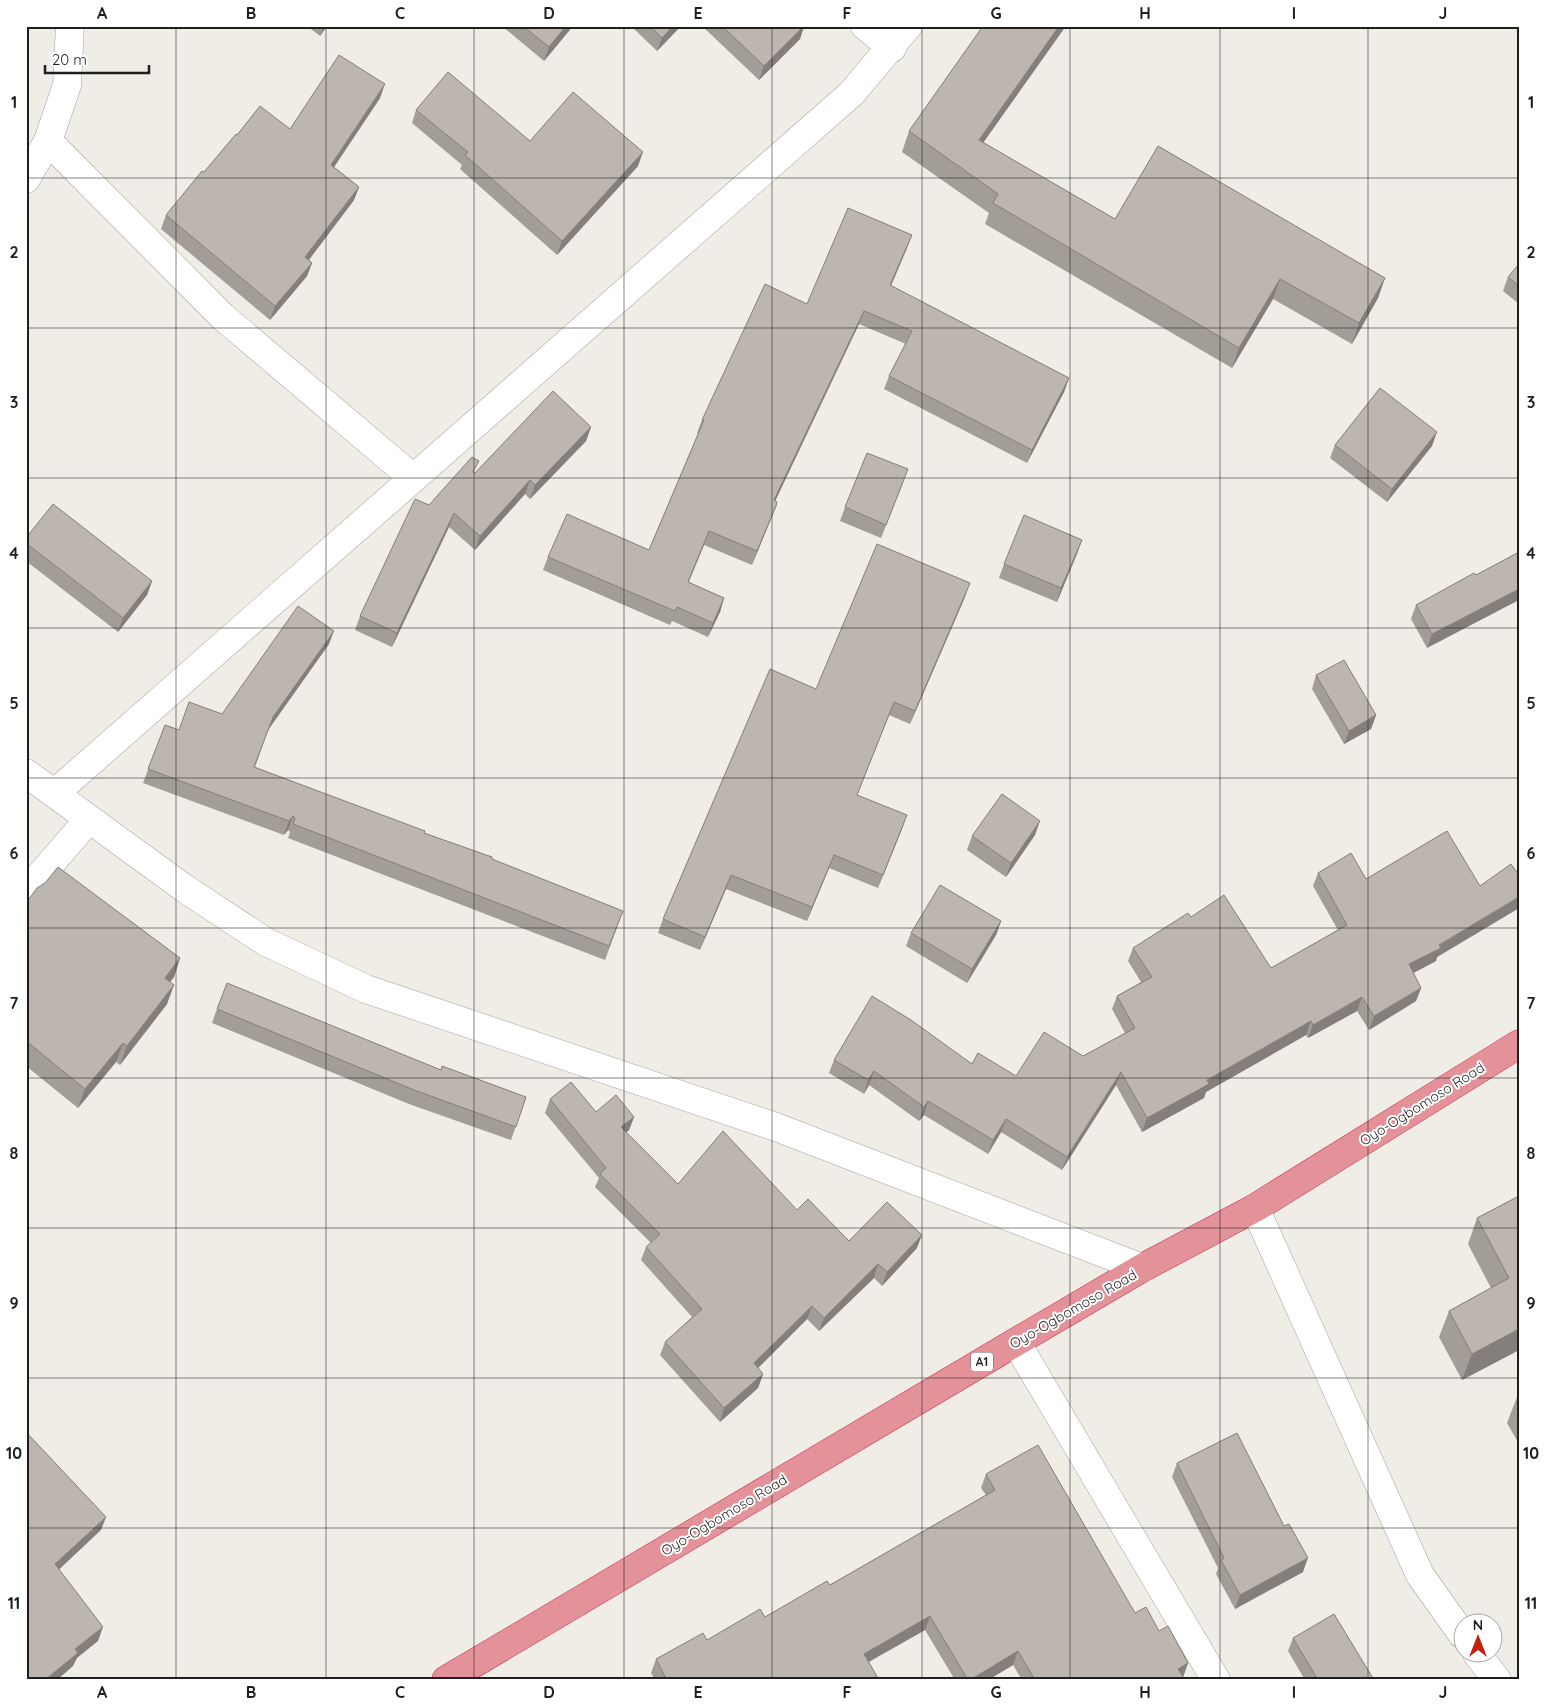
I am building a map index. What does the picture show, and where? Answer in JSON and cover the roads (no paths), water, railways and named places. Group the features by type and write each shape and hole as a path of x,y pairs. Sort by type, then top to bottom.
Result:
{"highway":[{"name":"Oyo-Ogbomoso Road","path":"446,1680 1142,1268 1255,1208 1519,1044"}],"street":[{"path":"26,179 48,141 67,85 70,26"},
{"path":"865,26 892,48"},
{"path":"55,793 852,93 892,48 908,26"},
{"path":"48,141 222,317 413,478"},
{"path":"26,772 184,888 266,942 366,989 776,1127 1142,1268"},
{"path":"26,892 89,818"},
{"path":"1255,1208 1420,1576 1452,1620"},
{"path":"1016,1342 1216,1680"},
{"path":"1485,1664 1497,1680"}]}
